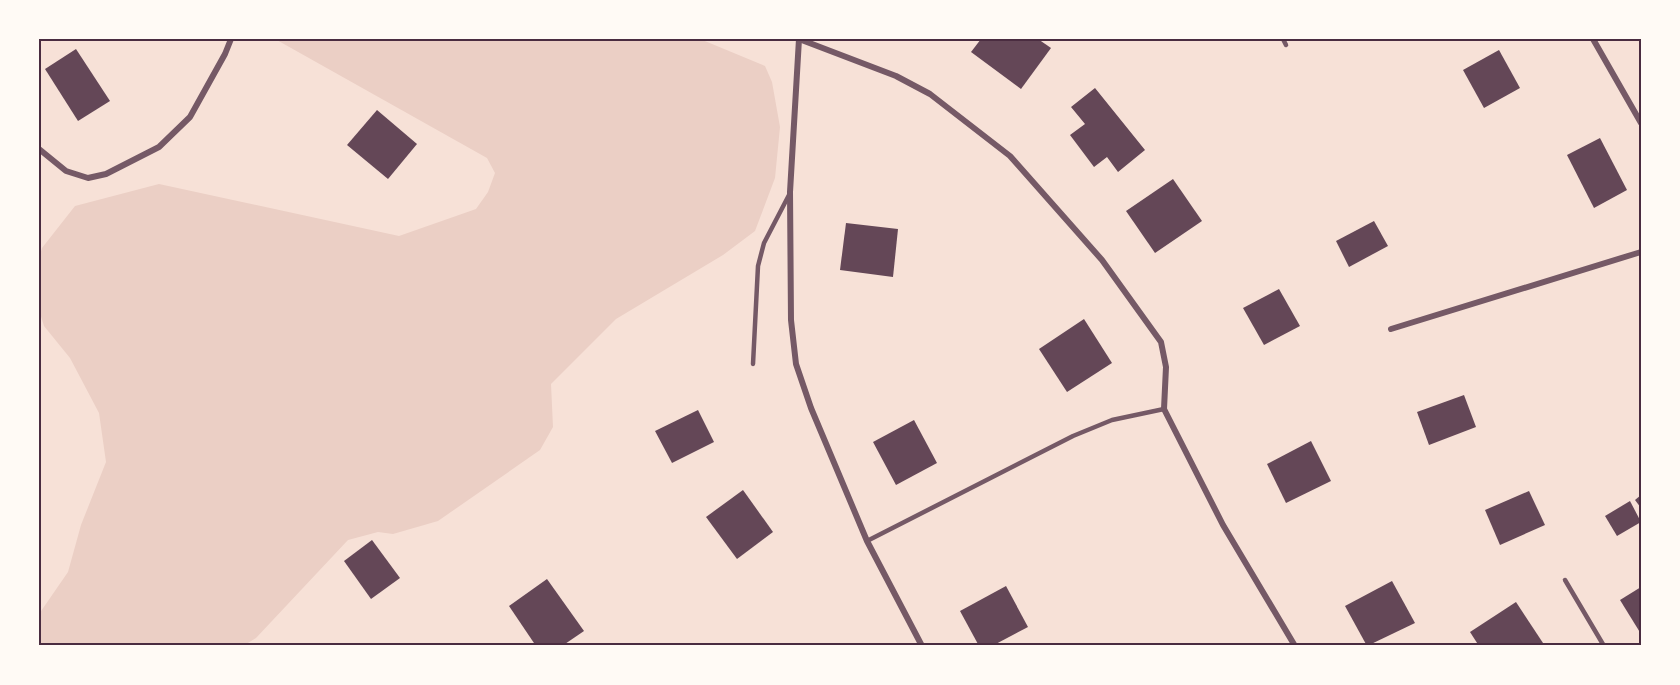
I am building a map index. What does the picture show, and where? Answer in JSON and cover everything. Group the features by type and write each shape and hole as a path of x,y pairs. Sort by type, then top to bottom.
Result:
{"street":[{"path":"39,149 66,171 88,178 106,174 159,147 190,117 231,39"},
{"path":"922,646 867,541 811,408 796,364 791,320 790,192 799,39 896,76 930,94 1010,156 1102,260 1161,342 1166,367 1164,409 1223,525 1295,646"},
{"path":"1593,39 1641,123"},
{"path":"1391,329 1641,252"}],"lane":[{"path":"1283,39 1286,45"},
{"path":"753,364 758,267 764,243 790,192"},
{"path":"867,541 1074,436 1112,420 1164,409"},
{"path":"1565,580 1604,646"}],"shaded area":[{"path":"275,39 700,39 765,66 772,82 780,127 775,178 755,231 723,255 616,319 551,384 553,427 540,450 438,521 393,534 378,532 348,540 256,638 243,646 39,646 39,614 68,572 81,525 106,462 99,413 70,358 44,326 39,310 39,258 42,248 75,206 159,184 399,236 476,209 488,192 495,173 487,158"}],"building":[{"path":"981,39 1038,39 1051,48 1021,89 971,52"},
{"path":"76,49 110,101 78,121 45,69"},
{"path":"1499,50 1520,88 1484,108 1463,70"},
{"path":"1095,88 1145,150 1118,172 1107,157 1094,167 1070,135 1085,124 1071,107"},
{"path":"377,110 417,144 388,179 347,145"},
{"path":"1600,138 1627,190 1594,208 1567,155"},
{"path":"1173,179 1202,221 1155,253 1126,211"},
{"path":"1374,221 1388,246 1349,267 1336,241"},
{"path":"846,223 898,229 893,277 840,270"},
{"path":"1279,289 1300,326 1264,345 1243,308"},
{"path":"1084,319 1112,363 1067,392 1039,349"},
{"path":"1464,395 1476,427 1429,445 1417,412"},
{"path":"698,410 714,442 672,463 655,431"},
{"path":"914,420 937,463 896,485 873,442"},
{"path":"1311,441 1331,481 1286,503 1267,464"},
{"path":"743,490 773,532 737,559 706,517"},
{"path":"1529,491 1545,525 1500,545 1485,510"},
{"path":"1641,495 1641,508 1635,500"},
{"path":"1630,501 1641,522 1617,536 1605,516"},
{"path":"372,540 400,578 371,599 344,561"},
{"path":"547,579 584,631 562,646 536,646 509,606"},
{"path":"1392,581 1415,623 1367,646 1345,606"},
{"path":"1006,586 1028,627 992,646 979,646 960,611"},
{"path":"1641,587 1641,634 1620,600"},
{"path":"1516,602 1545,646 1479,646 1470,632"}]}
